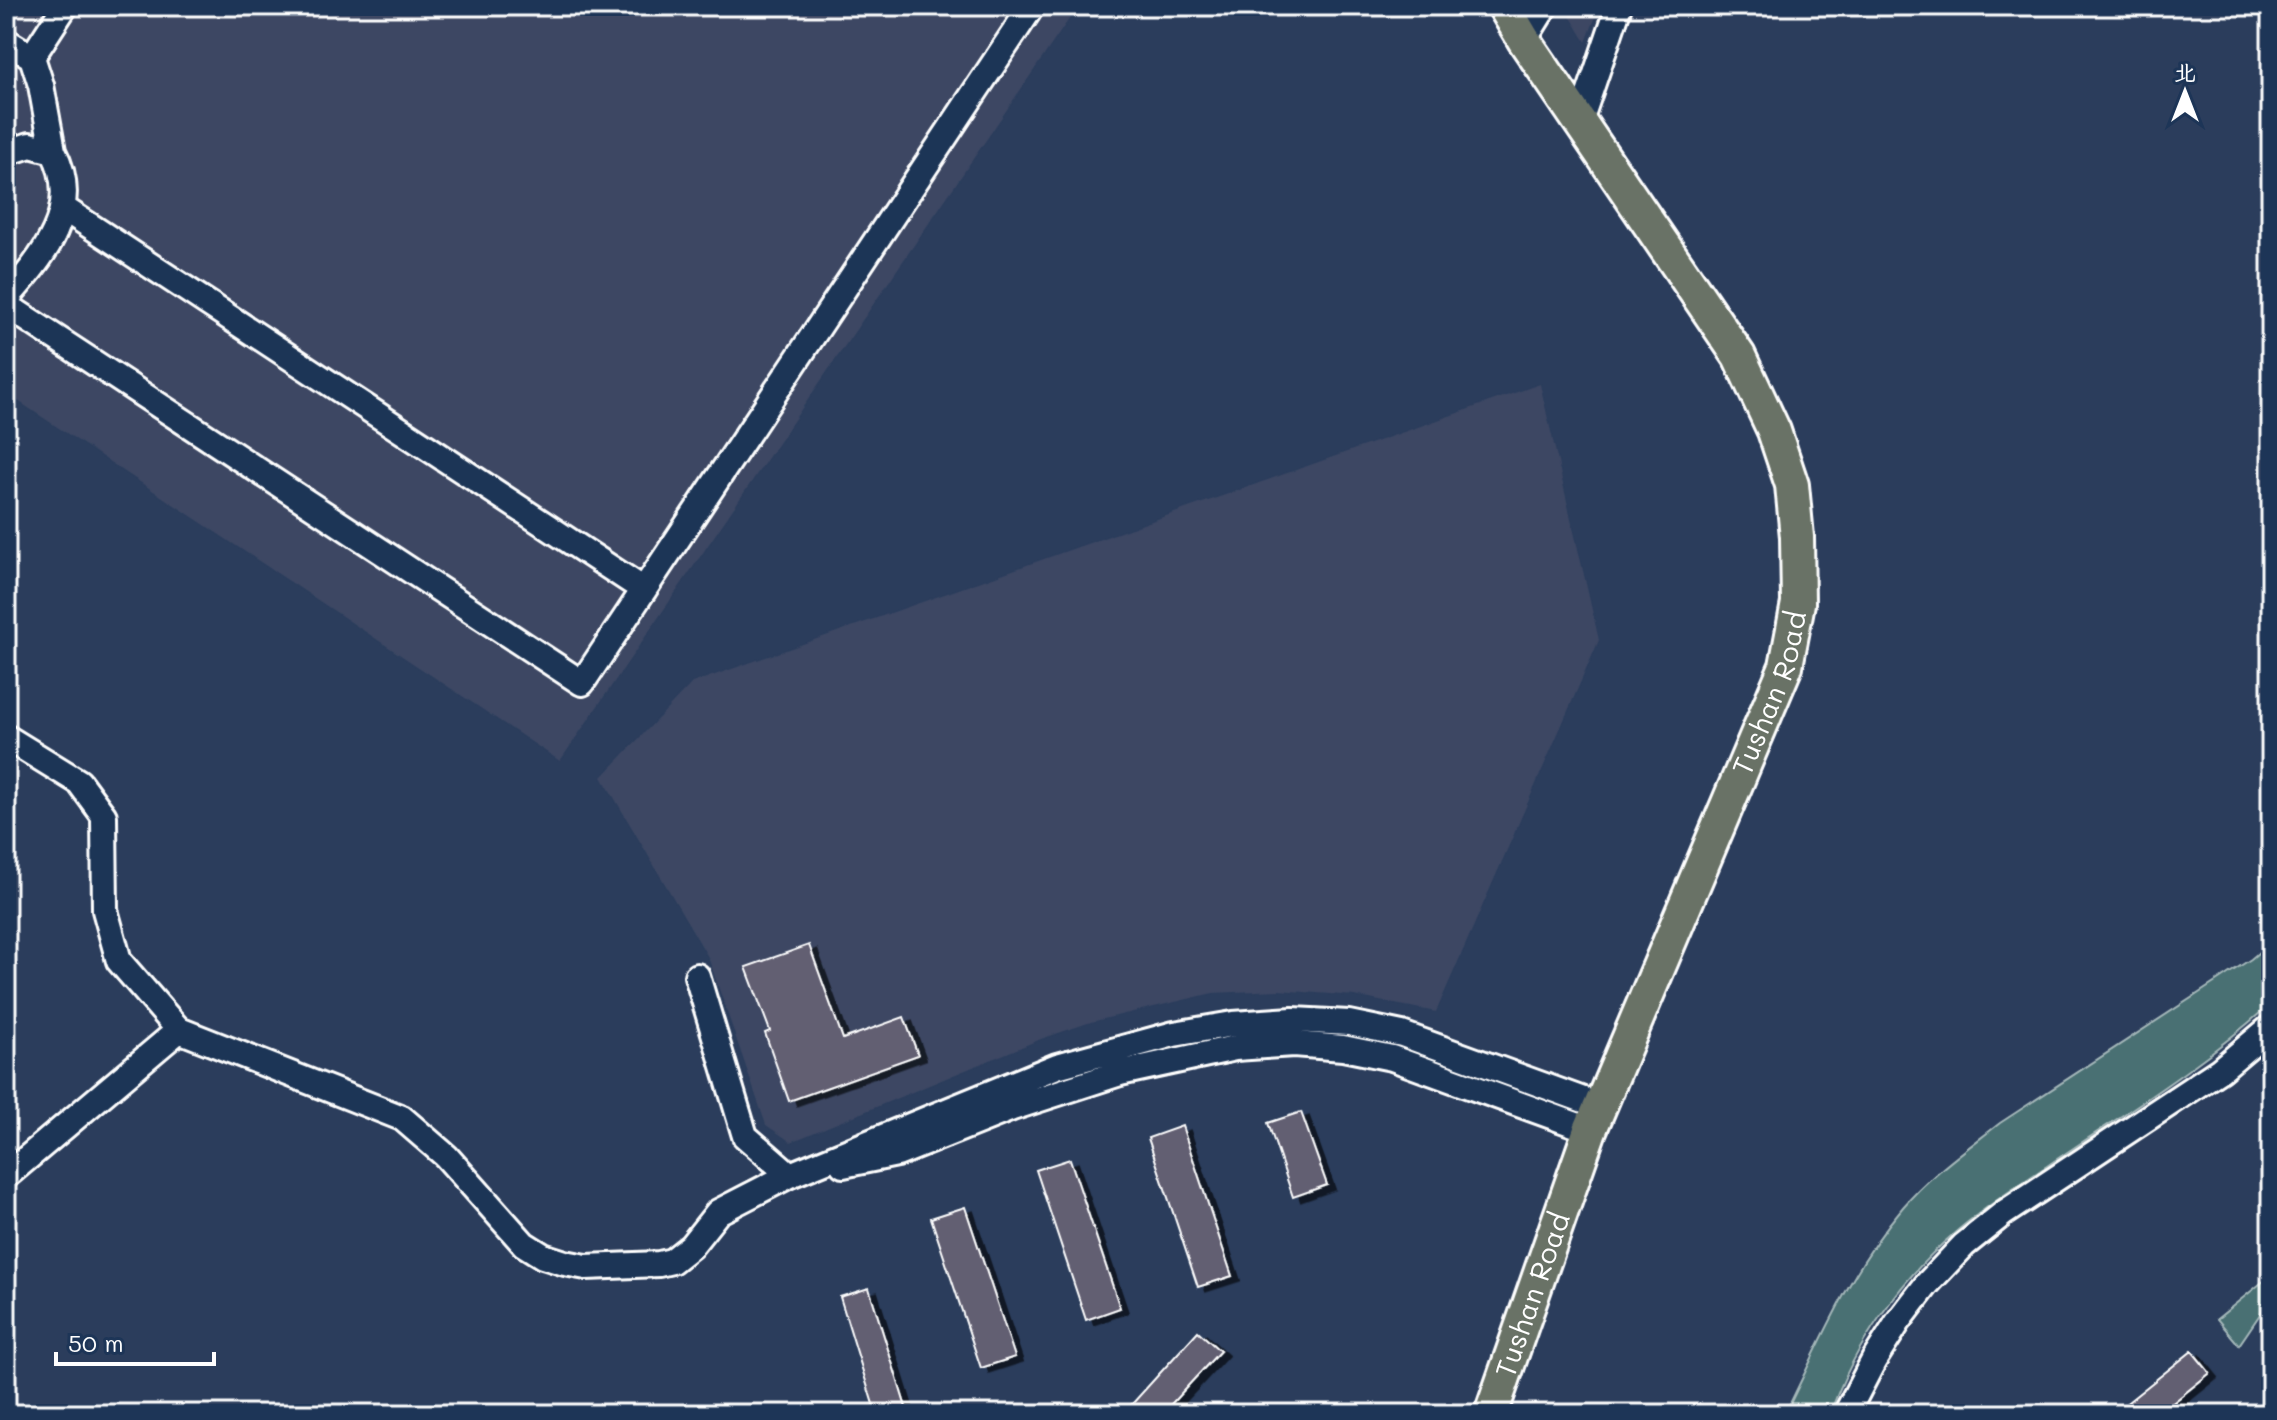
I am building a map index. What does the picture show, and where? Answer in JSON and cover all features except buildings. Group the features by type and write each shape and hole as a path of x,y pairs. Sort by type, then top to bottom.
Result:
{"main road":[{"name":"Tushan Road","path":"1491,1414 1595,1118 1786,666 1798,603 1792,485 1774,431 1739,356 1504,6"}],"street":[{"path":"32,57 65,6"},
{"path":"6,41 32,57 41,85 53,151 63,169 63,208 58,226 46,249 6,302 582,683 1032,6"},
{"path":"1524,40 1545,6"},
{"path":"1580,121 1619,6"},
{"path":"6,153 30,145 53,151"},
{"path":"63,208 644,590"},
{"path":"6,737 79,782 104,816 105,910 119,961 179,1030 402,1118 446,1156 524,1244 543,1256 565,1263 586,1267 672,1261 691,1246 718,1212 790,1175 897,1154 1012,1108 1120,1073 1235,1048 1279,1045 1343,1048 1392,1058 1595,1118"},
{"path":"697,976 745,1136 790,1175"},
{"path":"1846,1414 1898,1322 1927,1284 1964,1245 2004,1213 2220,1070 2271,1027"},
{"path":"6,1176 179,1030"}],"shaded area":[{"path":"6,6 1078,6 560,761 6,393"},
{"path":"1564,6 1600,6 1586,42"},
{"path":"1540,384 1599,640 1436,1012 1354,996 1279,990 1213,993 1091,1022 1041,1039 791,1142 766,1125 708,957 602,777 692,683"}],"green space":[{"path":"2271,942 2270,1004 2190,1069 1991,1204 1937,1249 1899,1291 1866,1338 1830,1414 1785,1414 1852,1281 1884,1230 1925,1184 2000,1123 2251,959"},
{"path":"2271,1275 2271,1298 2239,1345 2217,1319"}]}
